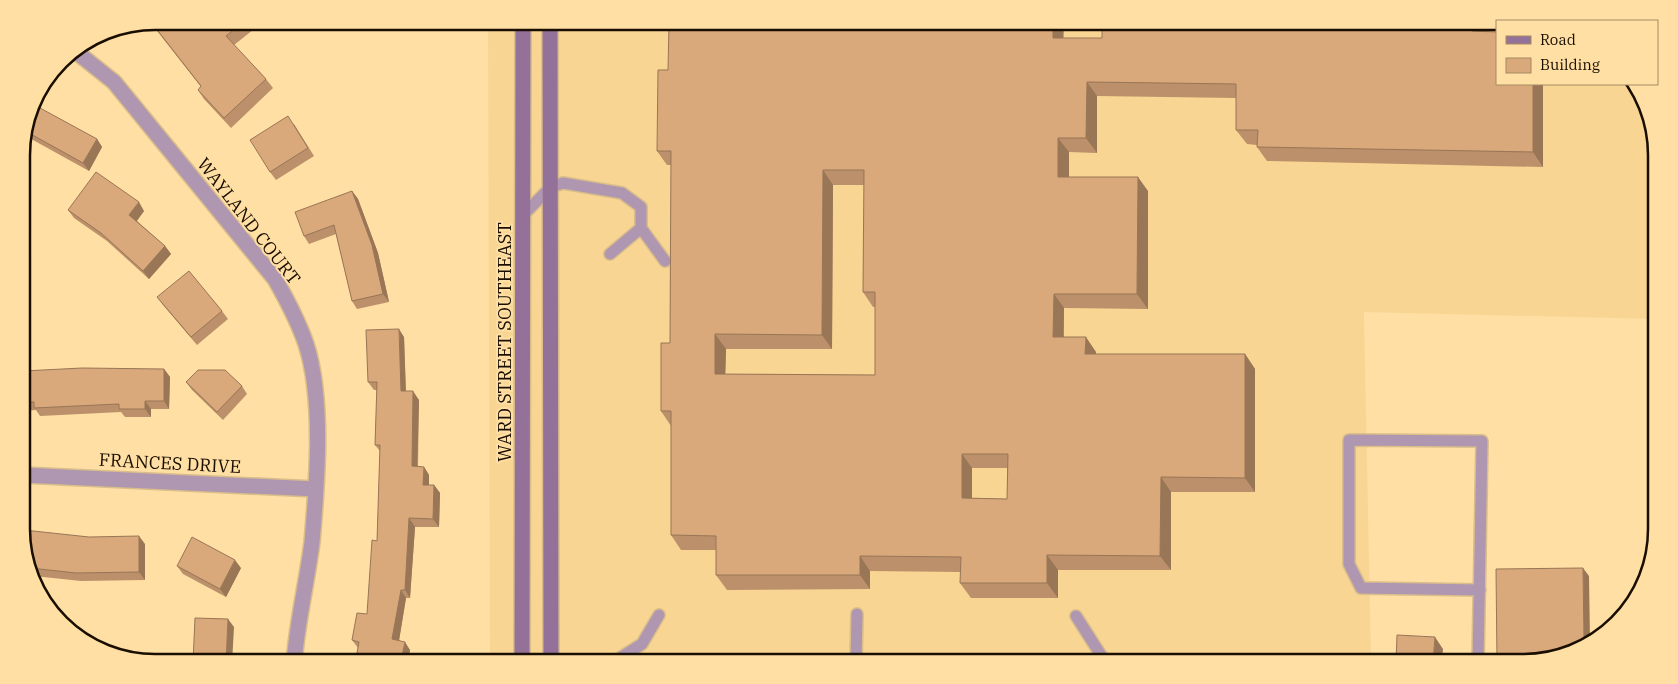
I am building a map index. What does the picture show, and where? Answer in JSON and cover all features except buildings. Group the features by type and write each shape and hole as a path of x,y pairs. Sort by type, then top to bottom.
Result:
{"street":[{"name":"WARD STREET SOUTHEAST","path":"522,654 523,30"},
{"path":"550,30 551,654"},
{"name":"WAYLAND COURT","path":"80,55 114,82 275,279 292,309 306,346 315,385 317,434 312,542 295,654"},
{"name":"FRANCES DRIVE","path":"30,475 315,489"}],"lane":[{"path":"522,216 551,187 563,183 622,193 641,207 641,228 664,261"},
{"path":"610,254 641,228"},
{"path":"1478,654 1480,590 1482,441 1349,440 1349,564 1361,588 1480,590"},
{"path":"856,654 857,614"},
{"path":"626,654 642,644 659,615"},
{"path":"1076,616 1101,654"}],"shaded area":[{"path":"488,30 1496,30 1496,85 1626,85 1639,107 1644,122 1648,155 1648,319 1364,312 1371,654 490,654"}]}
